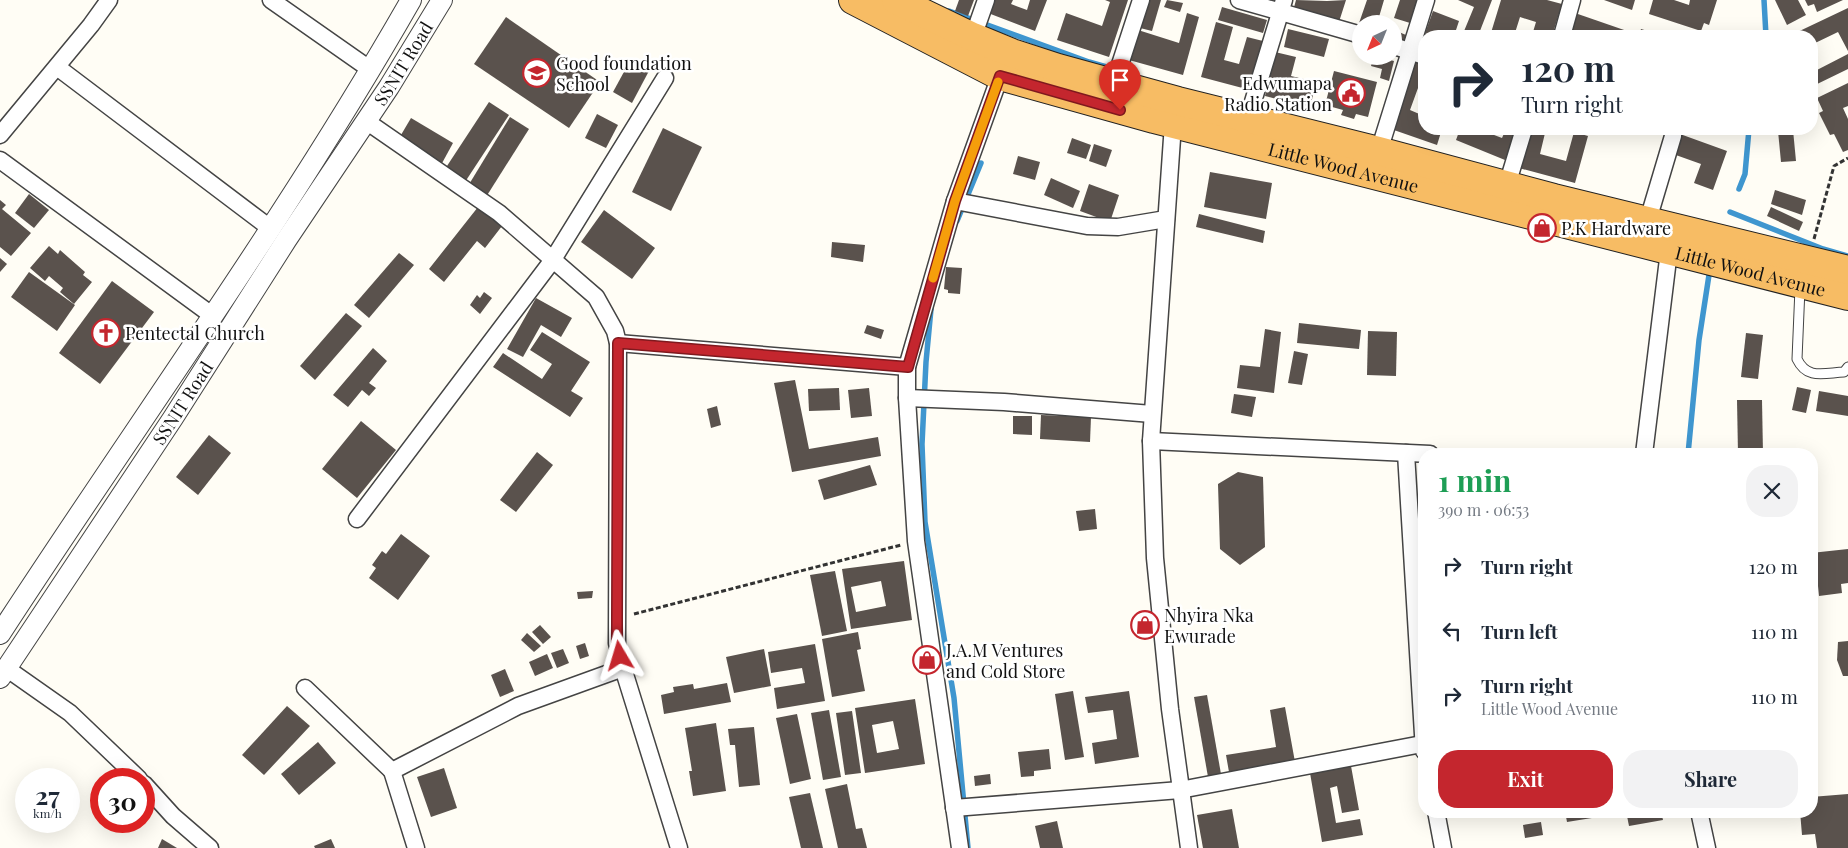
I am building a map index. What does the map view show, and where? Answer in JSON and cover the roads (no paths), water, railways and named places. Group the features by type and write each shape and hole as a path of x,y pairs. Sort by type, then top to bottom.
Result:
{"highway":[{"name":"Little Wood Avenue","path":"853,0 1000,76 1173,124 1669,251 1804,272 1848,270"},
{"name":"Little Wood Avenue","path":"896,0 973,37 1012,53 1058,68 1554,198 1648,220 1804,272 1848,296"}],"street":[{"path":"0,135 57,68 109,0"},
{"path":"271,0 372,70"},
{"name":"SSNIT Road","path":"0,634 213,316 372,70 411,0"},
{"name":"SSNIT Road","path":"3,673 366,121 442,0"},
{"path":"973,37 986,0"},
{"path":"1114,84 1141,0"},
{"path":"1239,0 1282,6 1352,32"},
{"path":"1421,30 1426,0"},
{"path":"1564,30 1572,0"},
{"path":"1248,118 1282,6"},
{"path":"1379,151 1417,54 1402,49"},
{"path":"57,68 270,228"},
{"path":"960,848 916,541 908,367 955,201 1000,76"},
{"path":"357,519 552,261 665,78"},
{"path":"366,121 499,213 552,261 596,297 615,331 618,343 617,643 679,848"},
{"path":"1173,124 1151,441 1155,558 1170,709 1189,848"},
{"path":"1507,185 1522,135"},
{"path":"1648,220 1672,135"},
{"path":"0,160 213,316"},
{"path":"955,201 1087,226 1118,226 1166,218"},
{"path":"1645,448 1669,251"},
{"path":"618,343 908,367"},
{"path":"908,398 1004,402 1152,414"},
{"path":"1151,441 1418,454"},
{"path":"1406,453 1418,661"},
{"path":"392,771 518,706 623,668"},
{"path":"3,673 70,713 128,768"},
{"path":"305,688 392,771 416,848"},
{"path":"954,808 1180,790 1418,748"},
{"path":"155,796 173,816 210,848"},
{"path":"1437,818 1443,848"},
{"path":"1701,818 1707,848"}],"lane":[{"path":"1804,272 1797,359 1802,369 1811,373 1844,372 1848,367"}],"waterway":[{"path":"1764,0 1766,30"},
{"path":"949,11 1089,62 1117,70"},
{"path":"1739,189 1745,174 1748,135"},
{"path":"957,221 981,163"},
{"path":"1730,212 1823,249 1848,256"},
{"path":"1689,448 1699,340 1709,275"},
{"path":"931,309 922,444 925,522 954,698 968,848"}],"place":[{"name":"Good foundation School","path":"537,73"},
{"name":"Edwumapa Radio Station","path":"1351,93"},
{"name":"P.K Hardware","path":"1542,228"},
{"name":"Pentectal Church","path":"106,333"},
{"name":"Nhyira Nka Ewurade","path":"1145,625"},
{"name":"J.A.M Ventures and Cold Store","path":"927,660"}]}
